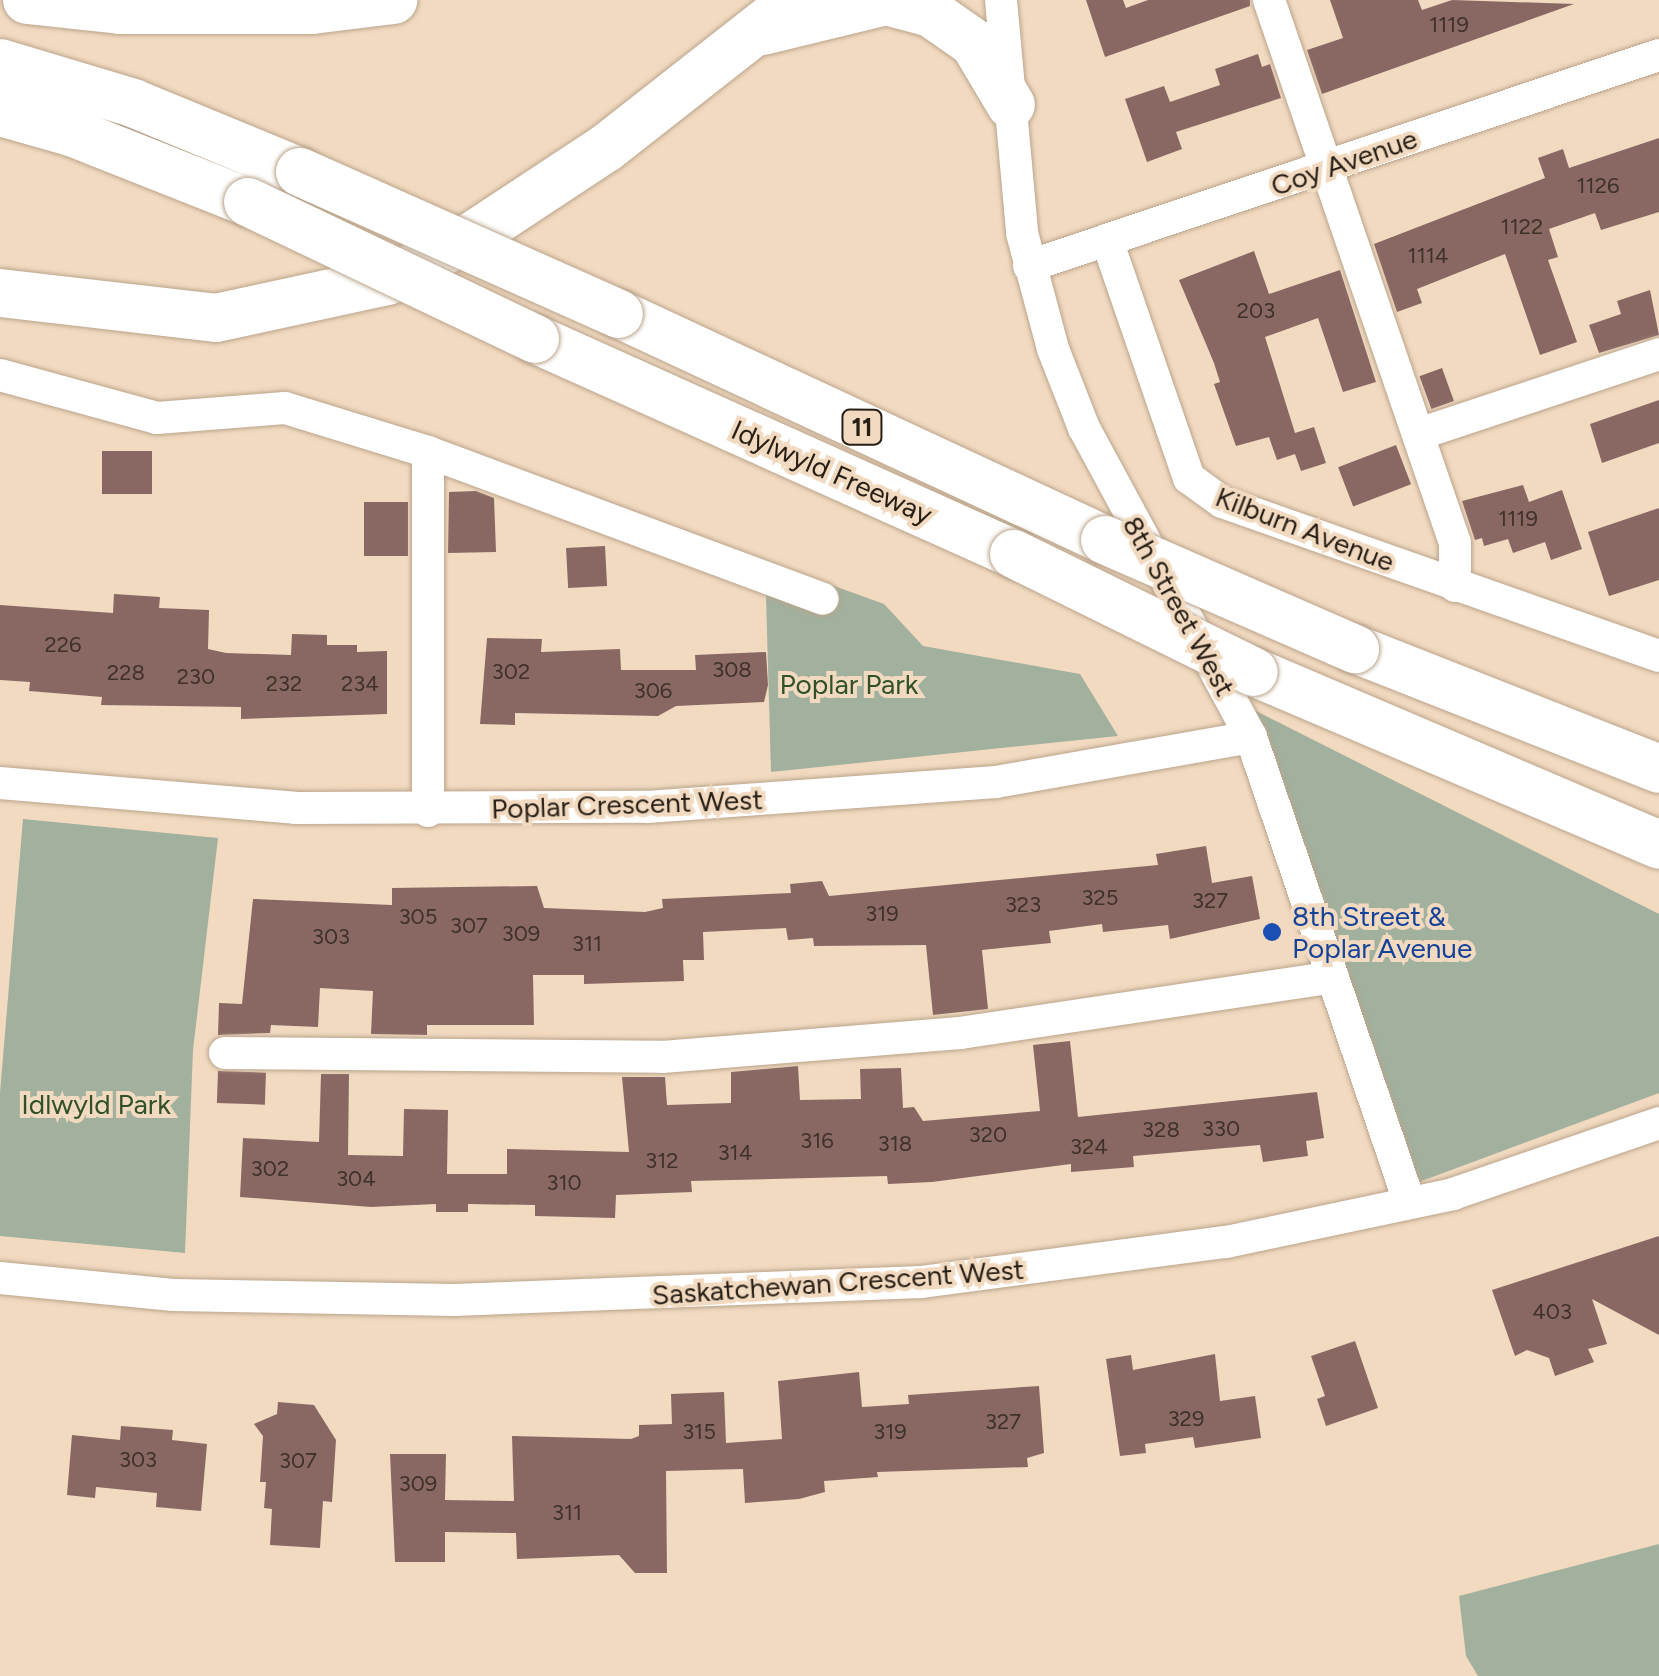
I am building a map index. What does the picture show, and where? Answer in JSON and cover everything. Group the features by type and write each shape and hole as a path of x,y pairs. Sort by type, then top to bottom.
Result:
{"highway":[{"path":"27,0 120,10 312,10 393,0"},
{"path":"0,293 216,318 388,281 474,235 606,148 795,0"},
{"path":"755,33 886,1 931,13 974,43 1011,105"},
{"name":"Idylwyld Freeway","path":"0,63 133,102 300,172 1354,649 1659,768"},
{"name":"Idylwyld Freeway","path":"0,112 71,132 248,202 535,339 1014,554 1254,672 1659,845"}],"street":[{"name":"8th Street West","path":"1001,0 1028,266 1084,428 1251,738 1409,1202"},
{"path":"1269,0 1322,168 1455,543 1455,586"},
{"name":"Coy Avenue","path":"1028,266 1108,244 1659,56"},
{"name":"Kilburn Avenue","path":"1108,244 1189,478 1222,502 1659,656"},
{"path":"1419,434 1659,354"},
{"path":"0,376 157,418 285,408 428,452 823,598"},
{"path":"428,452 428,811"},
{"name":"Poplar Crescent West","path":"0,783 198,802 428,811 647,807 996,782 1251,738"},
{"path":"225,1053 662,1057 960,1033 1333,978"},
{"name":"Saskatchewan Crescent West","path":"0,1278 173,1295 312,1300 764,1291 922,1282 1226,1242 1453,1194 1659,1123"}],"green space":[{"name":"Poplar Park","path":"765,561 884,604 923,646 1080,674 1118,736 771,772"},
{"path":"1246,706 1659,914 1659,1093 1419,1182"},
{"name":"Idlwyld Park","path":"23,819 218,838 193,1050 185,1253 0,1236 0,1093"},
{"path":"1659,1544 1659,1676 1478,1676 1466,1656 1459,1596"}],"building":[{"path":"1086,0 1123,0 1126,8 1148,0 1250,0 1250,6 1105,57"},
{"path":"1330,0 1418,0 1422,10 1452,0 1574,4 1322,94 1307,50 1343,38"},
{"path":"1258,54 1262,67 1270,64 1281,98 1176,132 1182,149 1147,162 1125,99 1164,86 1170,102 1220,85 1215,69"},
{"path":"1659,138 1659,212 1601,230 1595,213 1549,229 1558,257 1548,260 1577,342 1540,355 1505,254 1417,289 1422,303 1397,312 1374,244 1545,178 1538,158 1563,149 1569,168"},
{"path":"1254,251 1269,294 1340,270 1376,382 1343,392 1318,318 1265,337 1295,433 1314,427 1326,463 1301,471 1295,454 1277,460 1269,437 1236,446 1214,384 1220,382 1214,363 1179,280"},
{"path":"1650,290 1659,335 1599,353 1589,325 1621,314 1617,301"},
{"path":"1442,368 1454,401 1431,409 1419,376"},
{"path":"1659,400 1659,443 1602,463 1590,424"},
{"path":"1396,445 1411,484 1353,506 1338,467"},
{"path":"102,451 152,451 152,494 102,494"},
{"path":"1523,485 1529,502 1562,490 1582,549 1551,560 1545,542 1513,553 1508,539 1484,546 1482,538 1475,540 1462,501"},
{"path":"476,491 494,498 496,552 448,553 449,492"},
{"path":"364,502 408,502 408,556 364,556"},
{"path":"1659,508 1659,580 1609,596 1588,532"},
{"path":"605,546 607,586 568,588 566,548"},
{"path":"114,594 160,597 159,608 209,610 208,649 226,653 291,655 292,634 327,635 327,645 357,645 357,652 387,651 387,714 241,719 241,707 101,705 102,697 29,691 30,682 0,680 0,605 113,613"},
{"path":"487,638 542,639 541,652 620,649 621,670 696,670 695,655 766,652 768,685 764,702 676,706 658,716 515,713 515,725 480,724"},
{"path":"1206,846 1212,883 1252,876 1260,919 1170,939 1168,925 1103,932 1102,924 1049,931 1051,943 982,950 988,1009 933,1015 926,945 814,946 813,938 788,940 786,928 703,932 704,960 683,960 684,981 584,984 584,975 533,975 534,1025 427,1025 427,1035 371,1034 373,991 320,988 318,1027 271,1025 270,1033 218,1035 219,1003 242,1004 253,899 392,905 392,888 537,886 544,908 645,912 663,908 662,899 791,893 790,884 822,881 829,896 1158,865 1156,854"},
{"path":"1070,1041 1078,1117 1317,1092 1324,1138 1306,1141 1308,1156 1263,1162 1260,1145 1133,1156 1134,1167 1071,1172 1071,1164 932,1182 888,1184 887,1176 691,1181 692,1192 616,1195 615,1218 535,1216 535,1205 468,1204 468,1212 436,1212 436,1204 371,1207 240,1197 243,1138 319,1142 321,1074 349,1074 348,1155 403,1156 404,1109 448,1110 447,1174 507,1174 507,1149 629,1152 622,1077 665,1077 667,1105 731,1103 731,1072 798,1066 800,1100 861,1099 860,1069 901,1068 903,1108 914,1107 923,1121 1040,1111 1033,1045"},
{"path":"218,1071 266,1073 265,1105 217,1103"},
{"path":"1659,1236 1659,1335 1592,1299 1607,1344 1588,1349 1594,1362 1555,1376 1549,1358 1527,1350 1515,1356 1492,1290"},
{"path":"1355,1341 1378,1408 1326,1426 1317,1399 1325,1396 1311,1356"},
{"path":"1215,1354 1220,1401 1255,1396 1261,1438 1195,1448 1193,1437 1145,1444 1146,1453 1120,1456 1106,1359 1131,1355 1133,1370"},
{"path":"859,1372 862,1407 909,1404 908,1395 1039,1386 1044,1453 1027,1458 1028,1467 877,1472 878,1477 824,1481 825,1492 799,1499 745,1503 743,1469 666,1471 667,1573 635,1573 619,1555 517,1559 516,1533 445,1532 445,1562 395,1562 390,1454 446,1454 445,1500 514,1501 512,1436 631,1439 639,1436 639,1425 672,1424 671,1394 724,1392 726,1443 782,1439 778,1381"},
{"path":"278,1402 314,1405 336,1440 332,1502 323,1501 320,1548 270,1545 272,1509 264,1508 266,1482 260,1482 263,1436 254,1424 277,1414"},
{"path":"121,1426 173,1430 172,1440 207,1444 201,1511 156,1507 157,1493 96,1487 95,1498 67,1495 72,1435 120,1440"}],"place":[{"name":"8th Street & Poplar Avenue","path":"1272,932"}]}
